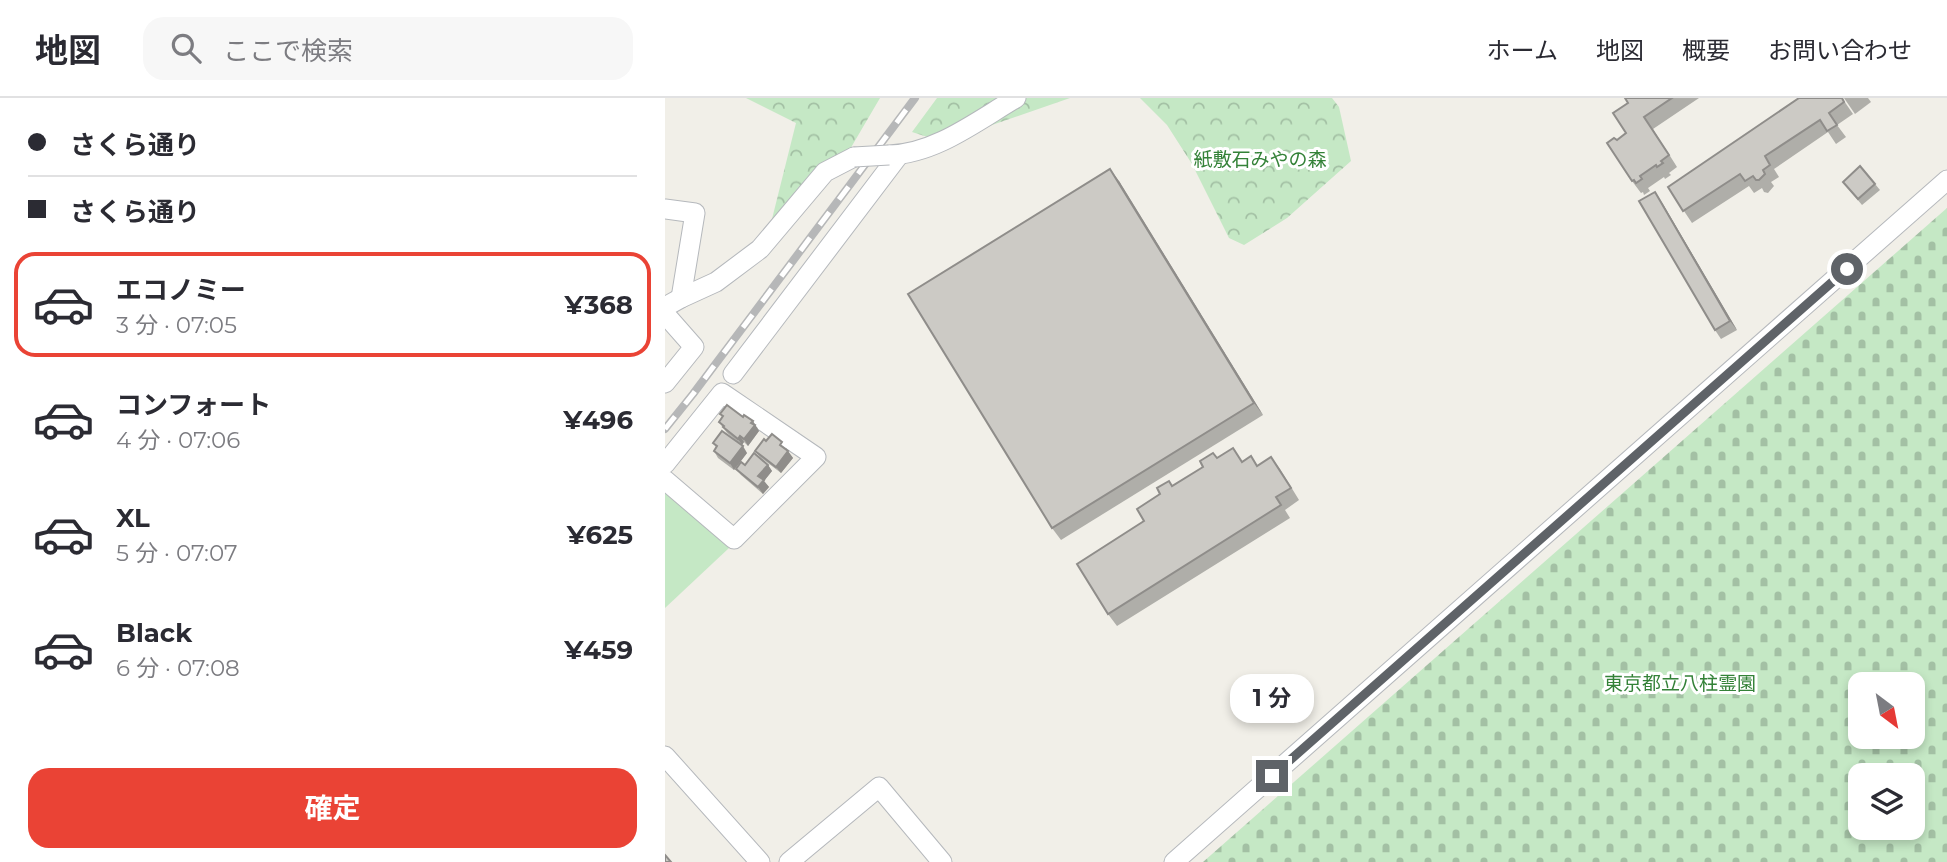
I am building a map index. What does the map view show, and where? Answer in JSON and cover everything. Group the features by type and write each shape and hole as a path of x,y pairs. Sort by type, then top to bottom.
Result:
{"street":[{"path":"673,302 716,282 760,249 825,172 854,157 919,152 1016,98"},
{"path":"733,374 894,155"},
{"path":"1174,862 1947,180"},
{"path":"665,209 695,213 673,302"},
{"path":"665,314 694,347 665,383"},
{"path":"665,464 722,393 816,457 734,539 665,480"},
{"path":"665,756 760,862"},
{"path":"789,862 879,787 937,860"}],"green space":[{"path":"746,98 880,98 839,168 763,255 796,123"},
{"path":"937,98 1070,98 992,125 949,144 912,132"},
{"name":"紙敷石みやの森","path":"1140,98 1332,98 1339,107 1351,161 1287,218 1244,245 1229,238 1192,164 1167,125"},
{"name":"東京都立八柱霊園","path":"1947,208 1947,862 1203,862"},
{"path":"665,491 729,548 665,608"}],"building":[{"path":"1625,98 1672,98 1644,117 1669,155 1661,161 1663,163 1640,176 1642,179 1636,183 1607,143 1626,133 1613,113 1628,103"},
{"path":"1799,98 1842,98 1844,102 1829,113 1837,125 1827,131 1820,120 1765,156 1770,165 1763,170 1765,174 1759,180 1753,176 1745,181 1740,174 1683,211 1668,187"},
{"path":"1860,166 1875,184 1858,199 1843,182"},
{"path":"1110,169 1254,403 1052,528 908,294"},
{"path":"1655,192 1730,321 1715,330 1639,201"},
{"path":"727,405 755,425 744,439 740,436 738,439 719,422 723,416 720,414"},
{"path":"722,431 743,446 730,463 714,451 717,446 713,443"},
{"path":"772,434 788,451 776,467 755,451 764,439 766,441"},
{"path":"1233,448 1242,462 1251,456 1257,466 1271,457 1291,488 1276,497 1281,505 1108,614 1077,564 1144,521 1137,509 1160,494 1157,488 1169,481 1172,486 1203,467 1200,461 1213,453 1217,458"},
{"path":"754,453 768,465 758,476 764,480 758,487 736,469 741,462 745,465"}],"railway":[{"path":"665,429 915,98"}],"route":[{"path":"1272,776 1847,269"}]}
